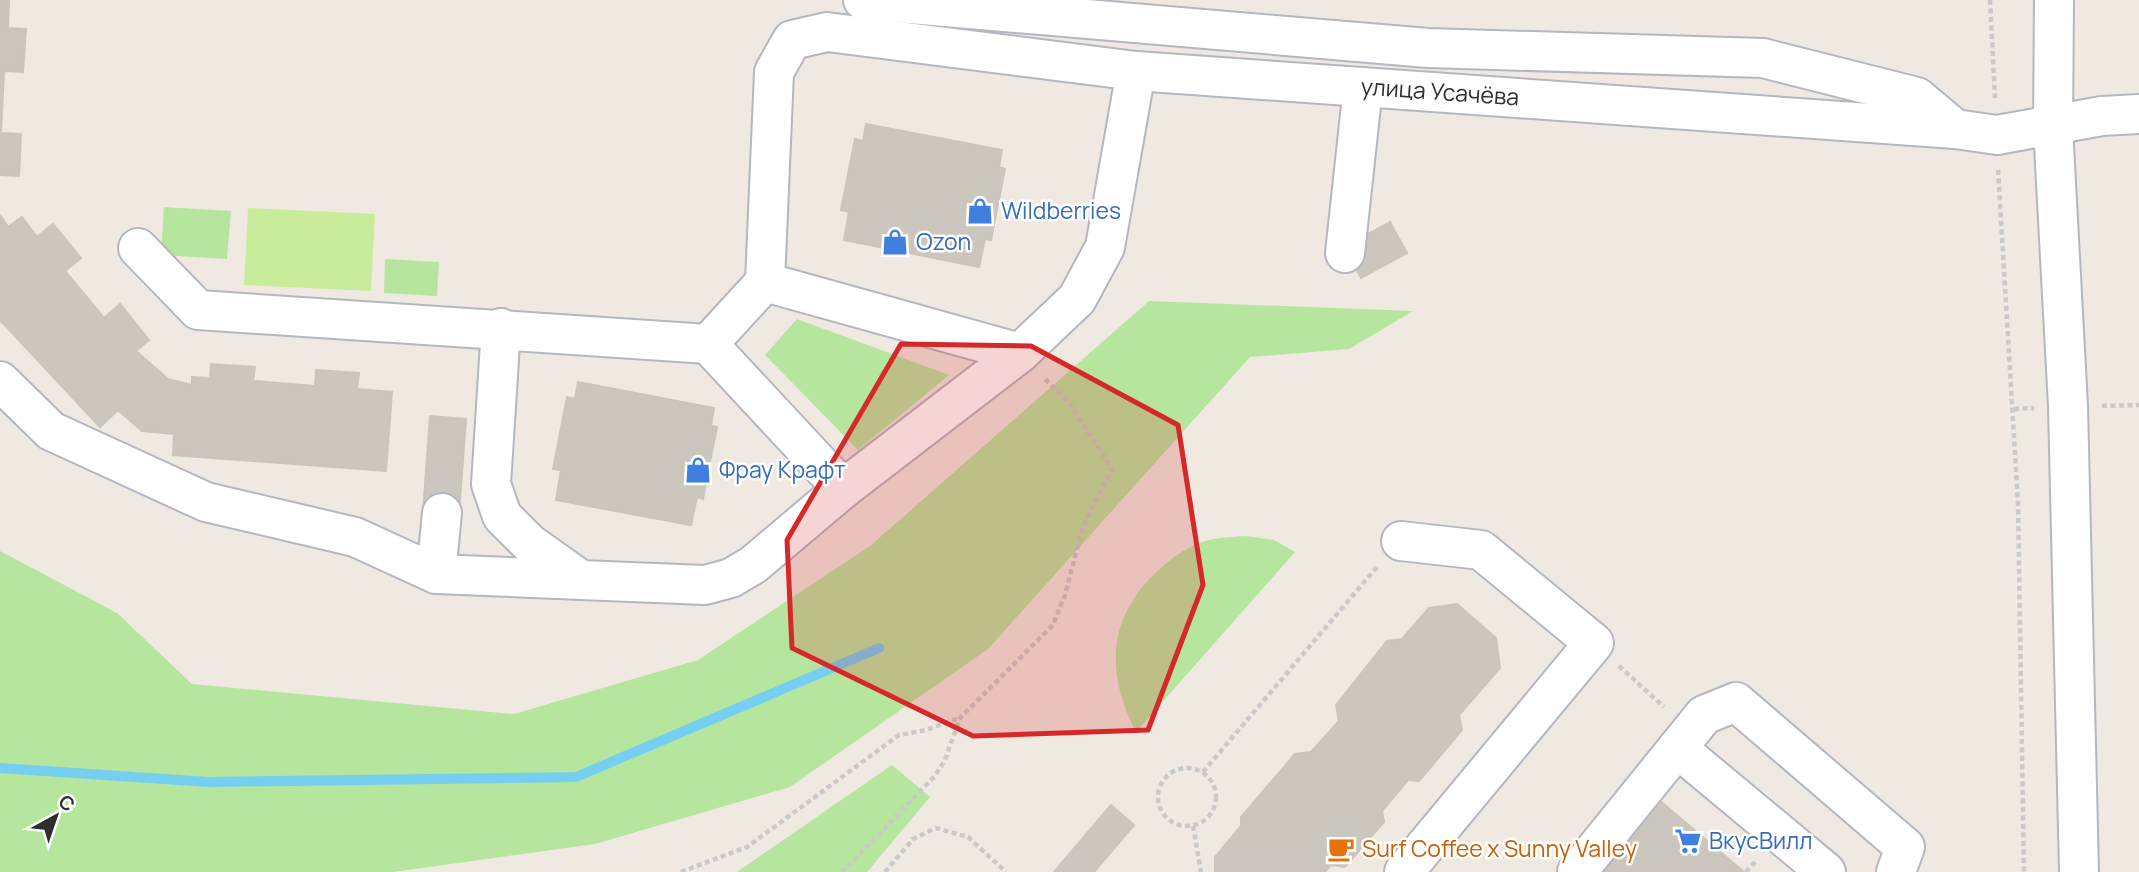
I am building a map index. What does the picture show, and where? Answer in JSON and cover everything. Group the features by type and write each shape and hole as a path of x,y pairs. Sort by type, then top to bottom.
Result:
{"street":[{"path":"863,0 1427,48 1763,58 1917,97 1955,129"},
{"path":"2054,0 2053,127 2068,406 2079,872"},
{"name":"улица Усачёва","path":"765,282 774,72 792,40 827,32 1136,71 1955,129 1997,135 2102,116 2139,114"},
{"path":"0,381 51,431 206,502 355,537 436,574 705,585 731,578 753,565 843,489 1020,353 1077,299 1105,247 1136,71"},
{"path":"1345,253 1363,87"},
{"path":"138,248 198,310 501,328 708,344 843,489"},
{"path":"708,344 765,282 1020,353"},
{"path":"501,328 491,484 502,516 529,543 581,580"},
{"path":"436,574 442,513"},
{"path":"1401,541 1481,550 1594,643 1404,872"},
{"path":"1577,872 1704,715 1736,702 1905,847 1896,872"},
{"path":"1684,740 1826,872"}],"path":[{"path":"1990,0 2018,504 2024,872"},
{"path":"842,872 935,776 945,760 960,718 1053,625 1065,595 1083,526 1112,469 1072,407"},
{"path":"1203,772 1401,541"},
{"path":"1594,643 1684,740"},
{"path":"681,872 747,847 899,735 926,730 960,718"},
{"path":"1181,768 1203,772 1216,791 1216,802 1203,822 1193,826 1181,826 1171,822 1158,803 1158,791 1162,781 1181,768"},
{"path":"1193,826 1201,872"},
{"path":"885,872 913,839 936,828 968,837 1006,872"}],"highlighted area":[{"path":"901,344 1031,346 1178,425 1203,585 1148,730 973,736 792,648 787,540"}],"green space":[{"path":"164,207 231,211 227,259 161,255"},
{"path":"248,208 375,214 371,291 244,285"},
{"path":"385,259 439,262 437,296 384,293"},
{"path":"1149,301 1413,311 1349,349 1250,357 988,649 790,787 595,844 393,872 0,872 0,551 117,613 192,684 514,714 698,660 870,546"},
{"path":"797,319 949,375 858,450 765,355"},
{"path":"1246,536 1274,540 1295,552 1136,732 1119,687 1116,665 1117,644 1131,604 1144,585 1162,567 1186,550 1207,541"},
{"path":"892,765 930,797 867,872 737,872"}],"building":[{"path":"0,0 9,0 8,28 26,29 23,72 4,71 1,133 21,134 19,176 0,175"},
{"path":"866,124 1002,150 999,167 1005,169 991,240 985,239 979,267 844,240 849,212 841,210 855,139 863,141"},
{"path":"0,215 8,227 22,217 37,237 53,224 81,258 65,271 104,318 120,304 149,340 136,351 168,379 192,385 192,377 210,378 211,364 255,367 253,381 315,386 316,370 359,373 357,389 392,392 386,471 173,455 174,434 142,431 118,410 100,427 0,320"},
{"path":"1390,222 1407,253 1361,278 1344,247"},
{"path":"578,382 714,408 711,426 717,427 703,499 697,497 691,525 556,500 561,470 553,469 567,397 575,399"},
{"path":"430,416 466,419 459,514 423,512"},
{"path":"1457,604 1496,638 1500,668 1459,715 1462,730 1419,781 1408,780 1382,811 1384,822 1345,867 1331,865 1325,872 1215,872 1215,857 1241,826 1241,817 1295,754 1311,752 1339,721 1336,705 1387,641 1402,639 1429,608"},
{"path":"1659,800 1744,872 1598,872"},
{"path":"1111,805 1134,825 1094,872 1054,872"}],"waterway":[{"path":"0,768 208,782 576,777 879,648"}],"place":[{"name":"Wildberries","path":"980,211"},
{"name":"Ozon","path":"895,242"},
{"name":"Фрау Крафт","path":"698,470"},
{"name":"ВкусВилл","path":"1688,841"},
{"name":"Surf Coffee x Sunny Valley","path":"1341,849"}]}
